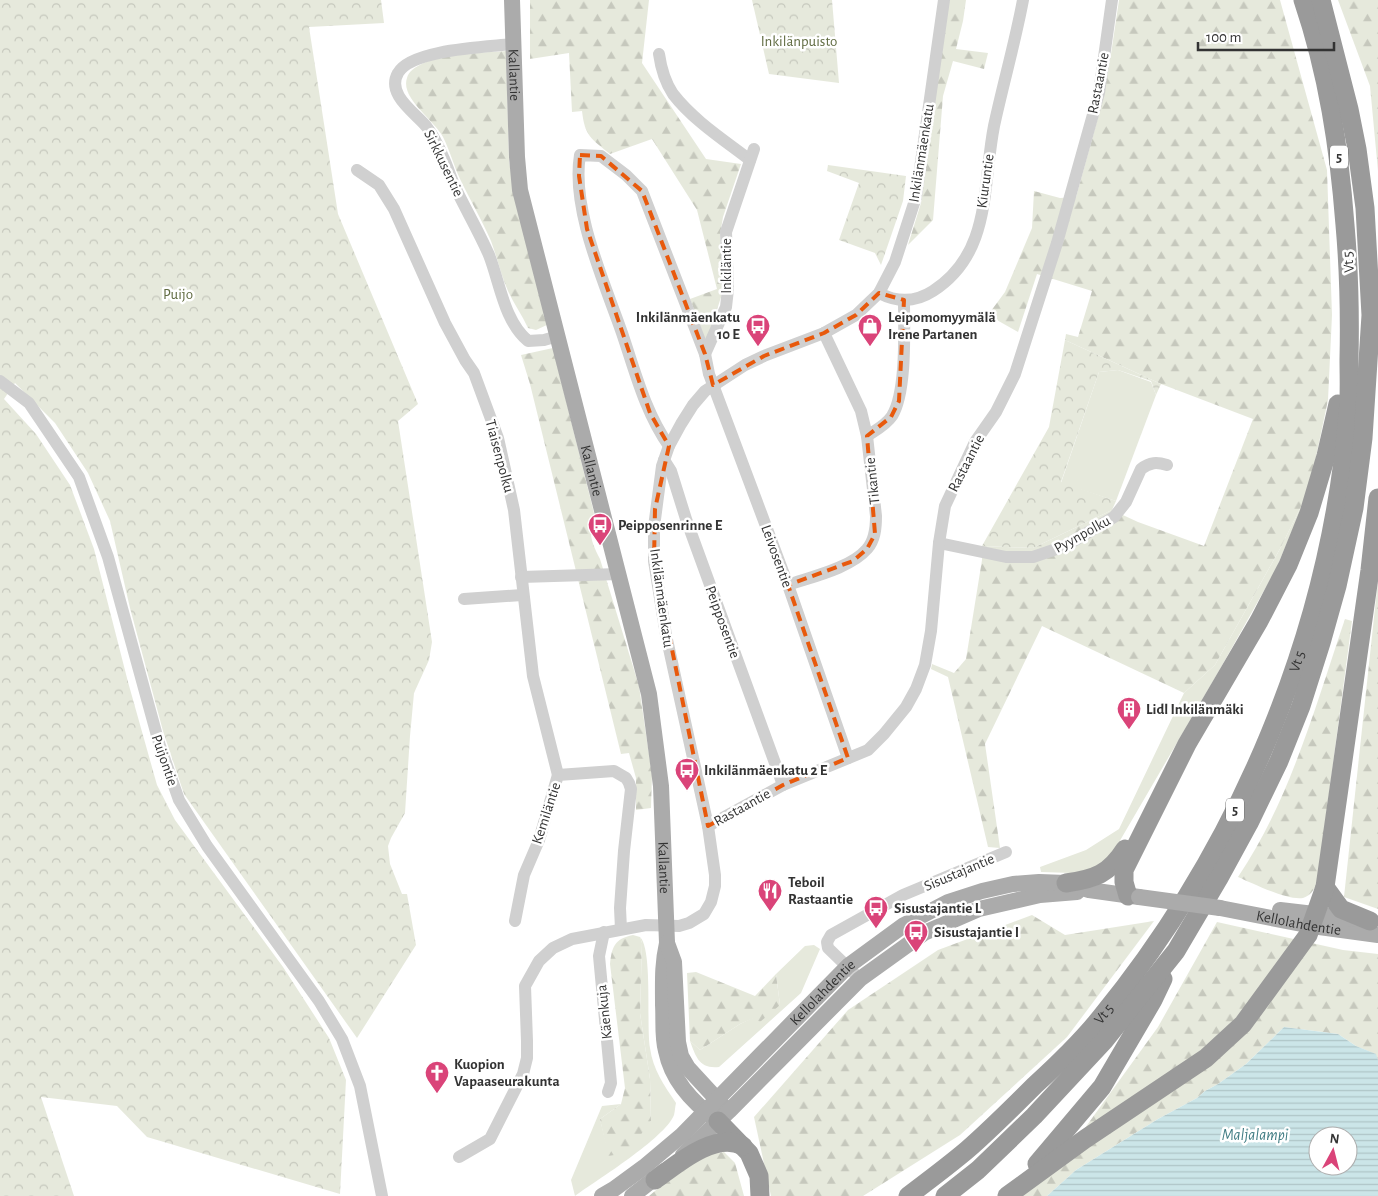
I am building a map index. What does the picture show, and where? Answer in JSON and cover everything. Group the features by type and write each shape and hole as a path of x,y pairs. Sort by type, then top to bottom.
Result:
{"highway":[{"name":"Vt 5","path":"908,1196 966,1151 1064,1058 1100,1018 1163,936 1222,838 1254,769 1294,671 1320,582 1337,505 1348,413 1350,318 1350,280 1333,112 1312,26 1303,0"},
{"name":"Vt 5","path":"945,1196 978,1170 1034,1116 1104,1041 1176,951 1219,878 1275,770 1301,706 1321,643 1337,586 1354,508 1364,438 1371,315 1365,208 1357,149 1349,109 1321,0"},
{"path":"1371,315 1378,337"},
{"path":"1134,896 1124,882 1124,870 1186,744 1267,606 1288,566 1309,513 1336,415 1350,318"},
{"path":"1010,1194 1085,1139 1206,1058 1244,1024 1308,936 1325,887 1370,570 1378,498"},
{"path":"1066,883 1090,879 1110,869 1118,861 1177,755 1186,744"},
{"path":"1325,887 1341,909 1375,926"},
{"path":"1010,1194 1102,1087 1153,1000 1176,951"},
{"path":"717,1115 749,1153 759,1176 760,1196"},
{"path":"655,1180 715,1143 730,1142 743,1146"}],"main road":[{"name":"Kallantie","path":"512,0 520,190 651,704 661,786 667,943 674,962 678,1042 681,1056 688,1068 716,1099"},
{"name":"Kellolahdentie","path":"717,1115 716,1099 848,966 904,925 948,902 982,891 1013,884 1039,882 1066,883 1089,890 1220,908 1278,910 1314,920 1375,926"},
{"name":"Kellolahdentie","path":"632,1196 655,1180 717,1115 860,979 924,933 979,909 1040,895 1070,894 1089,890"},
{"name":"Kallantie","path":"667,943 662,963 665,1050 671,1068 681,1086 717,1115"},
{"name":"Kellolahdentie","path":"602,1196 644,1167 682,1135 717,1115"}],"street":[{"name":"Inkilänmäenkatu","path":"459,1157 490,1139 523,1074 527,1041 525,986 539,961 553,948 572,939 646,925 679,926 689,923 704,914 711,902 715,886 715,875 708,826 666,635 654,561 656,509 664,460 669,446 693,405 705,390 764,356 824,333 856,315 879,293 895,262 916,197 944,0"},
{"name":"Kiuruntie","path":"879,293 890,299 904,300 924,297 946,283 971,251 976,238 983,204 990,146 1023,0"},
{"name":"Rastaantie","path":"708,826 782,785 868,750 906,707 916,689 925,666 930,638 939,544 945,506 953,486 976,442 996,412 1015,374 1057,243 1099,93 1112,0"},
{"name":"Sirkkusentie","path":"513,44 442,52 422,57 407,63 401,68 397,74 396,88 399,95 436,140 455,186 489,256 503,299 517,328 528,341 544,340 558,336"},
{"name":"Inkiläntie","path":"659,54 666,80 673,93 696,117 752,154 726,232 728,289 726,307 705,354"},
{"name":"Leivosentie","path":"669,446 650,413 586,229 579,176 580,155 602,156 626,175 642,191 705,354 707,367 788,585 848,758"},
{"name":"Tiaisenpolku","path":"357,170 379,184 394,209 445,323 474,373 498,438 514,510 532,676 558,775"},
{"path":"867,436 891,418 899,401 902,384 904,300"},
{"name":"Tikantie","path":"788,585 853,561 867,550 876,528 867,436 861,411 824,333"},
{"name":"Puijontie","path":"0,381 29,403 79,477 108,557 159,743 179,800 207,846 319,1001 342,1039 360,1086 382,1196"},
{"name":"Peipposentie","path":"664,460 671,471 689,528 782,785"},
{"name":"Pyynpolku","path":"939,544 1006,557 1033,557 1065,546 1114,517 1126,502 1141,469 1151,462 1167,465"},
{"path":"521,577 618,574"},
{"path":"464,599 522,595"},
{"name":"Kemiläntie","path":"515,921 524,875 539,840 558,775 614,771 626,778 631,789 624,851 620,908 621,929"},
{"name":"Sisustajantie","path":"860,979 828,948 828,942 832,935 902,895 1006,852"},
{"name":"Käenkuja","path":"604,932 599,956 611,1083 608,1092"},
{"name":"Puijontie","path":"368,1126 372,1196"}],"highlighted area":[{"path":"580,155 601,156 642,191 705,354 713,385 764,356 824,333 856,315 879,293 904,300 899,401 891,417 867,436 875,534 867,549 853,561 788,585 848,758 783,785 708,826 654,561 655,509 669,446 650,413 587,229 579,176"}],"green space":[{"name":"Puijo","path":"0,0 381,0 384,23 309,27 338,214 418,404 398,421 432,642 429,660 414,693 405,813 388,846 390,864 402,894 407,894 416,945 357,1038 184,794 163,731 130,608 110,521 88,473 55,423 15,383 4,399 36,434 70,485 94,549 157,785 175,820 283,967 329,1038 346,1080 340,1194 147,1137 117,1106 41,1097 74,1196 0,1196"},
{"path":"530,0 649,0 642,63 706,159 741,164 723,217 720,235 723,291 708,337 705,339 690,299 717,289 697,210 652,139 610,154 590,136 585,126 582,111 572,112 569,53 530,59"},
{"name":"Inkilänpuisto","path":"752,0 832,0 839,83 769,74"},
{"path":"948,0 966,0 956,49 988,53 984,69 953,61 943,96 933,220 908,245 921,203"},
{"path":"1119,0 1280,0 1327,170 1332,315 1328,400 1309,490 1281,547 1215,665 1184,693 1042,626 985,744 1000,848 988,847 948,677 931,669 932,664 954,673 966,659 982,560 982,546 1033,548 1112,510 1138,522 1204,546 1253,419 1161,384 1065,340 1066,334 1078,337 1092,291 1037,274 1018,332 988,315 1005,292 1032,228 1034,191 1060,198 1076,197 1099,114"},
{"path":"1338,0 1378,0 1378,171 1370,86"},
{"path":"506,51 509,161 516,200 549,324 536,330 528,328 508,291 491,241 460,179 443,137 413,101 406,86 407,78 413,70 436,59"},
{"path":"828,165 906,176 903,201 881,265 875,253 839,240 859,183 827,171"},
{"path":"1065,340 1161,384 1156,395 1151,381 1118,370 1099,372 1061,482 1116,501 1112,510 1033,548 982,546 1049,427"},
{"path":"553,348 594,513 591,527 593,542 639,686 652,775 651,808 636,810 636,778 629,753 621,754 530,384 521,355"},
{"path":"1118,370 1151,382 1156,395 1116,501 1061,483 1099,372"},
{"path":"1309,490 1276,569 1111,856 1094,869 1072,873 1041,872 1040,867 1086,850 1119,829 1184,693 1215,665 1281,547"},
{"path":"1378,580 1378,909 1344,897"},
{"path":"1345,619 1352,621 1317,884 1312,892 1303,898 1288,897 1238,877 1272,817 1287,785 1312,719"},
{"path":"1032,915 1065,935 1154,921 1067,1037 960,1135 863,1196 771,1196 754,1117 848,1010 938,950"},
{"path":"1217,922 1343,950 1378,954 1378,1060 1375,1054 1356,1046 1338,1034 1284,1027 1246,1064 1218,1084 1076,1170 1047,1196 1020,1196 1056,1168 1158,1027"},
{"path":"633,935 640,937 642,943 640,1013 650,1079 651,1121 627,1153 608,1156 600,1119 621,1104 625,1088 610,964 613,948 618,941"},
{"path":"640,937 644,945 648,972 651,1056 660,1077 676,1103 674,1115 668,1124 645,1147 575,1196 571,1180 602,1106 621,1104 600,1119 609,1156 651,1121 650,1079 640,1013 642,943"},
{"path":"814,945 820,949 801,993 719,1067 707,1066 699,1061 690,1041 700,1050 740,1024 780,1005 776,974 805,946"},
{"path":"696,972 755,996 776,974 780,1005 760,1022 754,1018 740,1024 700,1050 690,1041 687,973"},
{"path":"724,1152 735,1163 744,1196 649,1196 686,1165 708,1154"}],"water":[{"name":"Maljalampi","path":"1284,1027 1338,1034 1356,1046 1376,1054 1378,1060 1378,1196 1047,1196 1076,1170 1218,1084 1246,1064"}],"place":[{"name":"Inkilänmäenkatu 10 E","path":"758,347"},
{"name":"Leipomomyymälä Irene Partanen","path":"870,347"},
{"name":"Peipposenrinne E","path":"600,546"},
{"name":"Lidl Inkilänmäki","path":"1129,730"},
{"name":"Inkilänmäenkatu 2 E","path":"687,791"},
{"name":"Teboil Rastaantie","path":"770,912"},
{"name":"Sisustajantie L","path":"876,929"},
{"name":"Sisustajantie I","path":"916,953"},
{"name":"Kuopion Vapaaseurakunta","path":"437,1094"}]}
